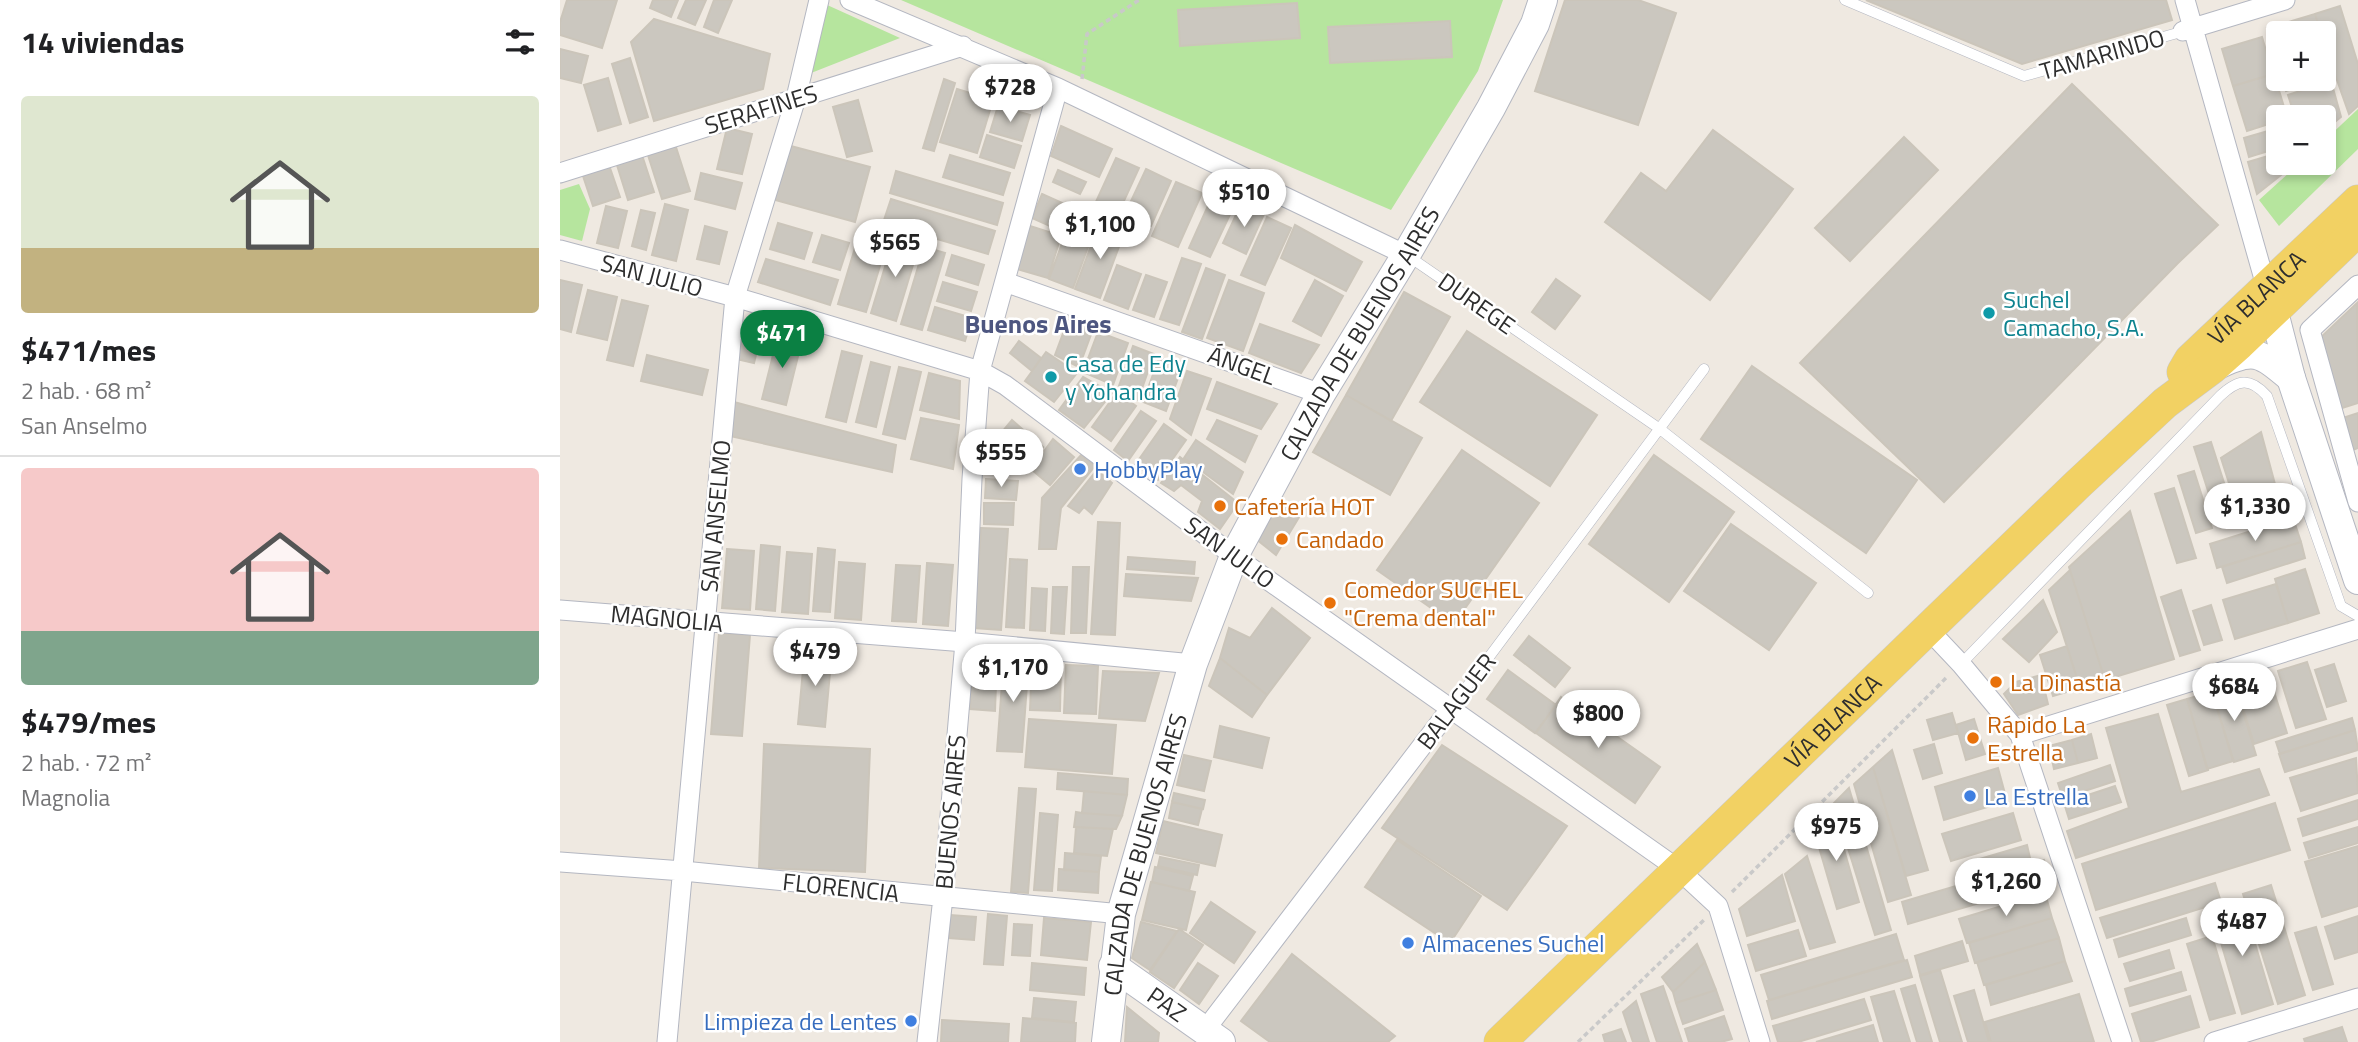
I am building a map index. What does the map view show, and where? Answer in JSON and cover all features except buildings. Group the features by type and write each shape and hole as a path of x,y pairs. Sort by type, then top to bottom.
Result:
{"main road":[{"name":"VÍA BLANCA","path":"1500,1042 1927,628 2165,403 2212,368 2270,298 2358,201"},
{"name":"VÍA BLANCA","path":"2165,403 2190,360 2270,298 2326,261 2358,230"}],"street":[{"name":"SAN ANSELMO","path":"667,1042 735,297 796,98 818,0"},
{"name":"DUREGE","path":"850,0 1058,88 1406,255"},
{"name":"CALZADA DE BUENOS AIRES","path":"1106,1042 1121,914 1193,664 1234,556 1321,394 1497,98 1535,24 1543,0"},
{"path":"2185,0 2187,30 2270,298 2291,378 2358,580"},
{"name":"TAMARINDO","path":"2187,30 2285,0"},
{"name":"SERAFINES","path":"560,173 963,46"},
{"name":"BUENOS AIRES","path":"928,1042 965,642 980,371 1058,88"},
{"name":"SAN JULIO","path":"560,250 735,297 980,371 1005,385 1234,556 1678,869 1718,906"},
{"path":"2326,261 2358,253"},
{"name":"ÁNGEL","path":"1004,282 1321,394"},
{"path":"2358,285 2309,330 2358,502"},
{"path":"2212,368 2237,355 2253,354 2266,356 2291,378"},
{"name":"MAGNOLIA","path":"560,610 965,642 1193,664"},
{"path":"1927,628 2020,734 2122,1042"},
{"path":"2020,734 2358,629"},
{"name":"BALAGUER","path":"1213,1036 1451,708"},
{"name":"FLORENCIA","path":"560,862 683,871 1121,914"},
{"path":"1718,906 1760,1042"},
{"name":"PAZ","path":"1113,966 1213,1036"},
{"path":"2214,1042 2358,998"}],"lane":[{"name":"TAMARINDO","path":"1845,0 2024,76 2187,30"},
{"name":"DUREGE","path":"1406,255 1660,429 1868,593"},
{"name":"BALAGUER","path":"1451,708 1704,369"},
{"path":"1961,664 2220,396 2232,385 2243,382 2258,386 2267,396 2341,606 2358,616"}],"path":[{"path":"1079,99 1087,34 1139,0"},
{"path":"1578,1042 1961,664"}],"green space":[{"path":"901,0 1503,0 1478,71 1391,210"},
{"path":"825,4 900,38 806,75"},
{"path":"2358,109 2358,149 2336,170 2336,130"},
{"path":"2287,175 2331,175 2279,226 2259,200"},
{"path":"579,184 590,209 582,241 560,235 560,190"}],"place":[{"name":"Suchel Camacho, S.A.","path":"1989,313"},
{"name":"Casa de Edy y Yohandra","path":"1051,377"},
{"name":"HobbyPlay","path":"1080,469"},
{"name":"Cafetería HOT","path":"1220,506"},
{"name":"Candado","path":"1282,539"},
{"name":"Comedor SUCHEL \"Crema dental\"","path":"1330,603"},
{"name":"La Dinastía","path":"1996,682"},
{"name":"Rápido La Estrella","path":"1973,738"},
{"name":"La Estrella","path":"1970,796"},
{"name":"Almacenes Suchel","path":"1408,943"},
{"name":"Limpieza de Lentes","path":"911,1021"}],"district":[{"name":"Buenos Aires","path":"1038,323"}]}
